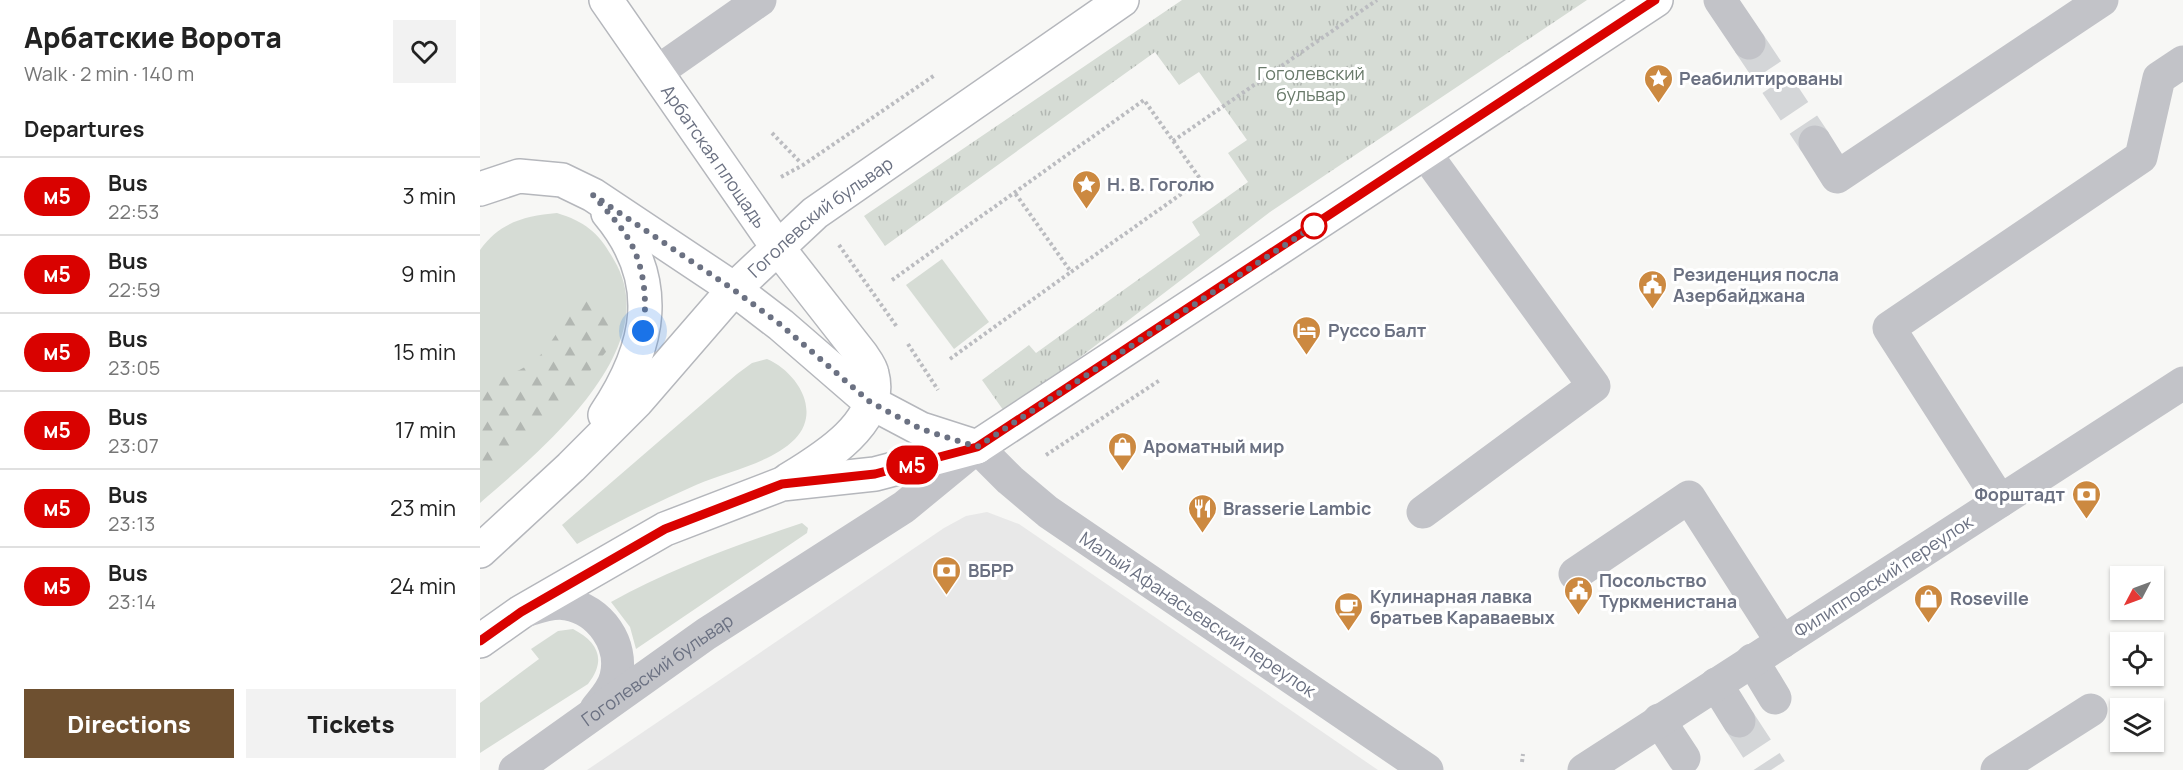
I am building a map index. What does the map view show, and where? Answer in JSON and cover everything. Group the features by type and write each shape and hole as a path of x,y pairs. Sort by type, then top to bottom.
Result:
{"main road":[{"name":"Арбатская площадь","path":"606,0 778,248 861,354 872,373 873,387 870,402 864,417 849,437 829,455 782,484"},
{"name":"Гоголевский бульвар","path":"480,551 571,467 637,400 734,290 815,213 1122,0"},
{"name":"Гоголевский бульвар","path":"480,641 521,612 665,529 782,484 875,474 968,444 1425,153 1656,0"},
{"path":"480,189 519,176 562,180 593,195 734,290 781,325 870,402 921,429 968,444"},
{"path":"571,467 621,392 640,349 646,312 644,283 627,236 593,195"}],"street":[{"path":"657,72 760,0"},
{"path":"1720,0 1749,43"},
{"path":"1815,142 1837,177 2102,0"},
{"path":"2000,501 1889,328 2141,157 2159,78 2183,62"},
{"path":"1423,512 1594,386 1425,153"},
{"name":"Филипповский переулок","path":"1584,770 2183,383"},
{"name":"Гоголевский бульвар","path":"515,770 706,634 904,507 968,444"},
{"name":"Малый Афанасьевский переулок","path":"968,444 1048,512 1427,770"},
{"path":"1575,574 1689,497 1782,642"},
{"path":"521,612 545,605 566,603 588,611 606,628 617,649 616,677 608,695 586,719"},
{"path":"1752,660 1775,698"},
{"path":"1716,684 1740,721"},
{"path":"1997,770 2091,710"},
{"path":"1659,720 1683,758"}],"path":[{"path":"1173,141 1377,0"},
{"path":"781,177 803,165 938,73"},
{"path":"892,280 1144,100 1201,180 950,359"},
{"path":"772,132 800,162"},
{"path":"773,169 815,213 900,332"},
{"path":"1015,193 1071,272"},
{"path":"906,342 951,410 968,444"},
{"path":"1522,762 1523,754"}],"shaded area":[{"path":"987,512 1019,524 1378,770 587,770 944,528 966,516"}],"green space":[{"name":"Гоголевский бульвар","path":"1182,0 1587,0 1270,212 1006,414 982,380 1029,345 1036,353 1200,235 1192,222 1248,182 1228,153 1247,140 1199,72 1179,85 1155,52 885,246 864,216"},
{"path":"557,213 576,220 591,230 614,260 626,294 624,328 610,363 589,396 533,456 480,503 480,250 496,233 514,222"},
{"path":"942,259 989,322 954,349 906,285"},
{"path":"595,297 605,308 610,320 612,332 610,347 534,439 480,484 480,382 518,371 534,361 548,346 567,317 579,305"},
{"path":"767,359 788,373 802,393 806,405 806,417 803,428 795,439 785,448 761,461 681,492 577,544 562,525 737,374 752,363"},
{"path":"802,523 808,528 807,533 636,649 630,627 611,602 657,578 705,558"},
{"path":"573,629 589,640 597,652 597,667 588,684 480,753 480,703 539,659 531,649 558,631"}],"tunnel":[{"path":"1749,43 1815,142"},
{"path":"1739,721 1771,770"}],"bus line":[{"name":"м5","path":"480,641 521,612 665,529 782,484 875,474 959,454 977,447 1655,0"}],"place":[{"name":"Реабилитированы","path":"1658,104"},
{"name":"Н. В. Гоголю","path":"1086,210"},
{"name":"Резиденция посла Азербайджана","path":"1652,310"},
{"name":"Руссо Балт","path":"1307,356"},
{"name":"Ароматный мир","path":"1122,472"},
{"name":"Форштадт","path":"2086,520"},
{"name":"Brasserie Lambic","path":"1202,534"},
{"name":"ВБРР","path":"947,596"},
{"name":"Посольство Туркменистана","path":"1578,616"},
{"name":"Roseville","path":"1929,624"},
{"name":"Кулинарная лавка братьев Караваевых","path":"1349,632"}],"route":[{"path":"643,331 646,312 644,283 627,236 593,195 734,290 781,325 870,402 921,429 977,447 1314,226"}]}
